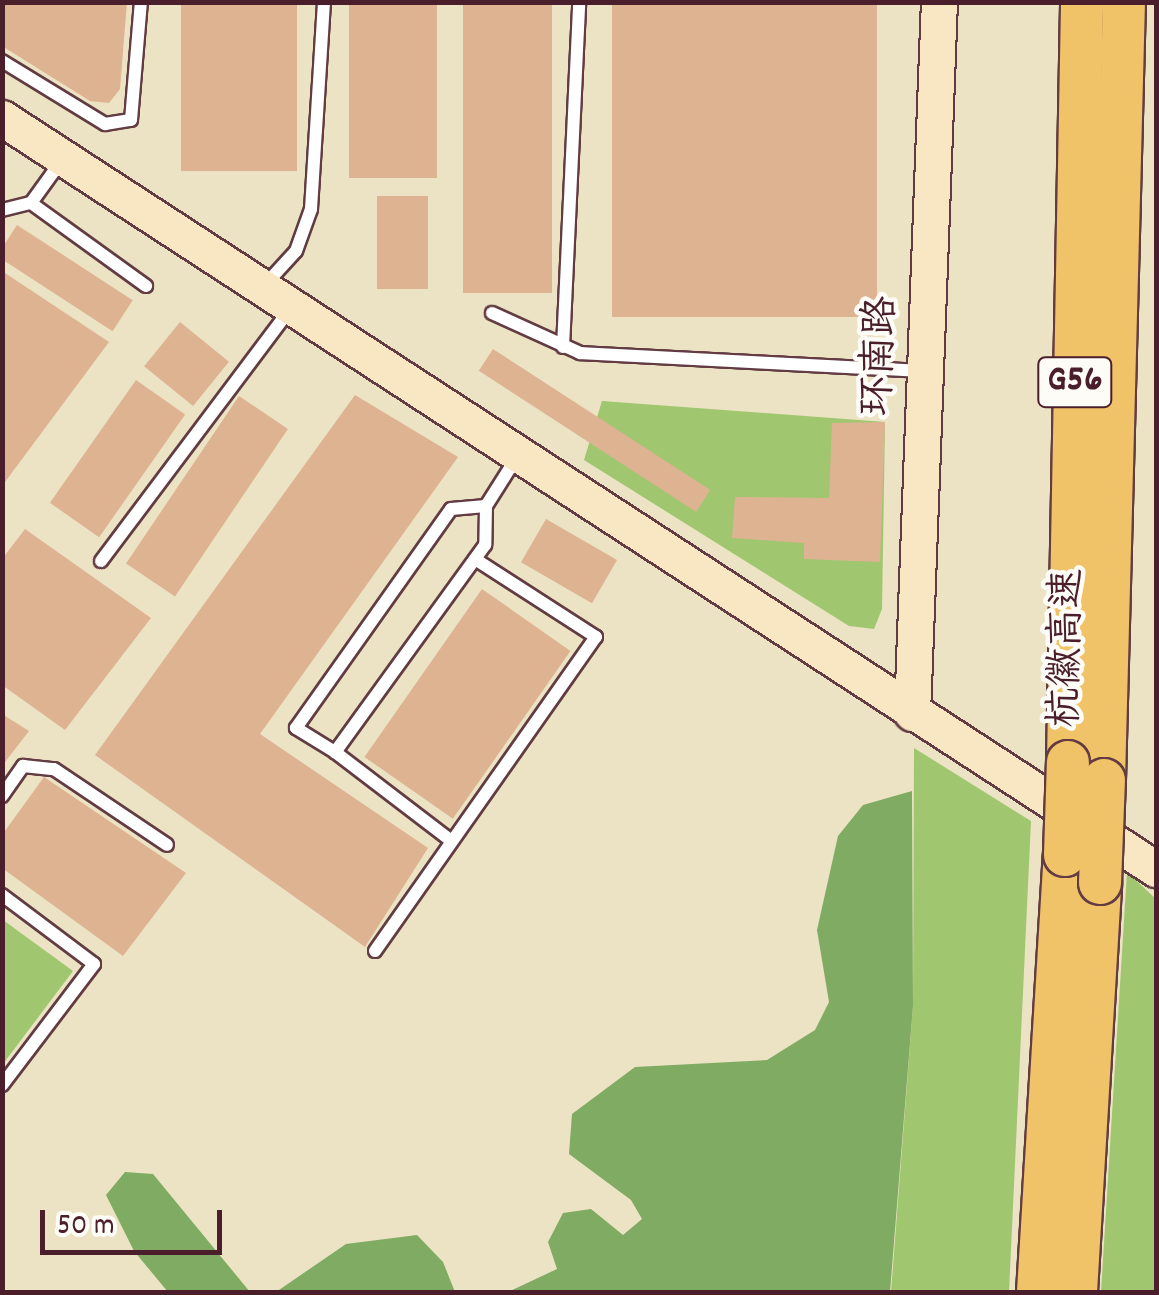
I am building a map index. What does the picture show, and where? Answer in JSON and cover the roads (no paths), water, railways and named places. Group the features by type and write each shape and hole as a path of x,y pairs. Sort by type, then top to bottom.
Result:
{"highway":[{"name":"杭徽高速","path":"1076,1292 1100,882 1086,771 1082,2"},
{"name":"杭徽高速","path":"1038,1292 1065,854 1086,771 1124,2"}],"street":[{"name":"环南路","path":"912,712 939,2"},
{"path":"2,118 1156,869"}],"lane":[{"path":"2,61 105,124 130,120 140,2"},
{"path":"102,561 277,297 296,250 311,210 324,2"},
{"path":"563,347 579,2"},
{"path":"2,210 31,203 64,158"},
{"path":"31,203 146,286"},
{"path":"492,314 580,354 925,371"},
{"path":"335,752 485,545 486,506 518,455"},
{"path":"450,840 335,752 296,728 451,509 486,506"},
{"path":"374,951 596,637 475,559"},
{"path":"2,796 23,766 54,769 167,845"},
{"path":"2,895 94,964 2,1085"}]}
